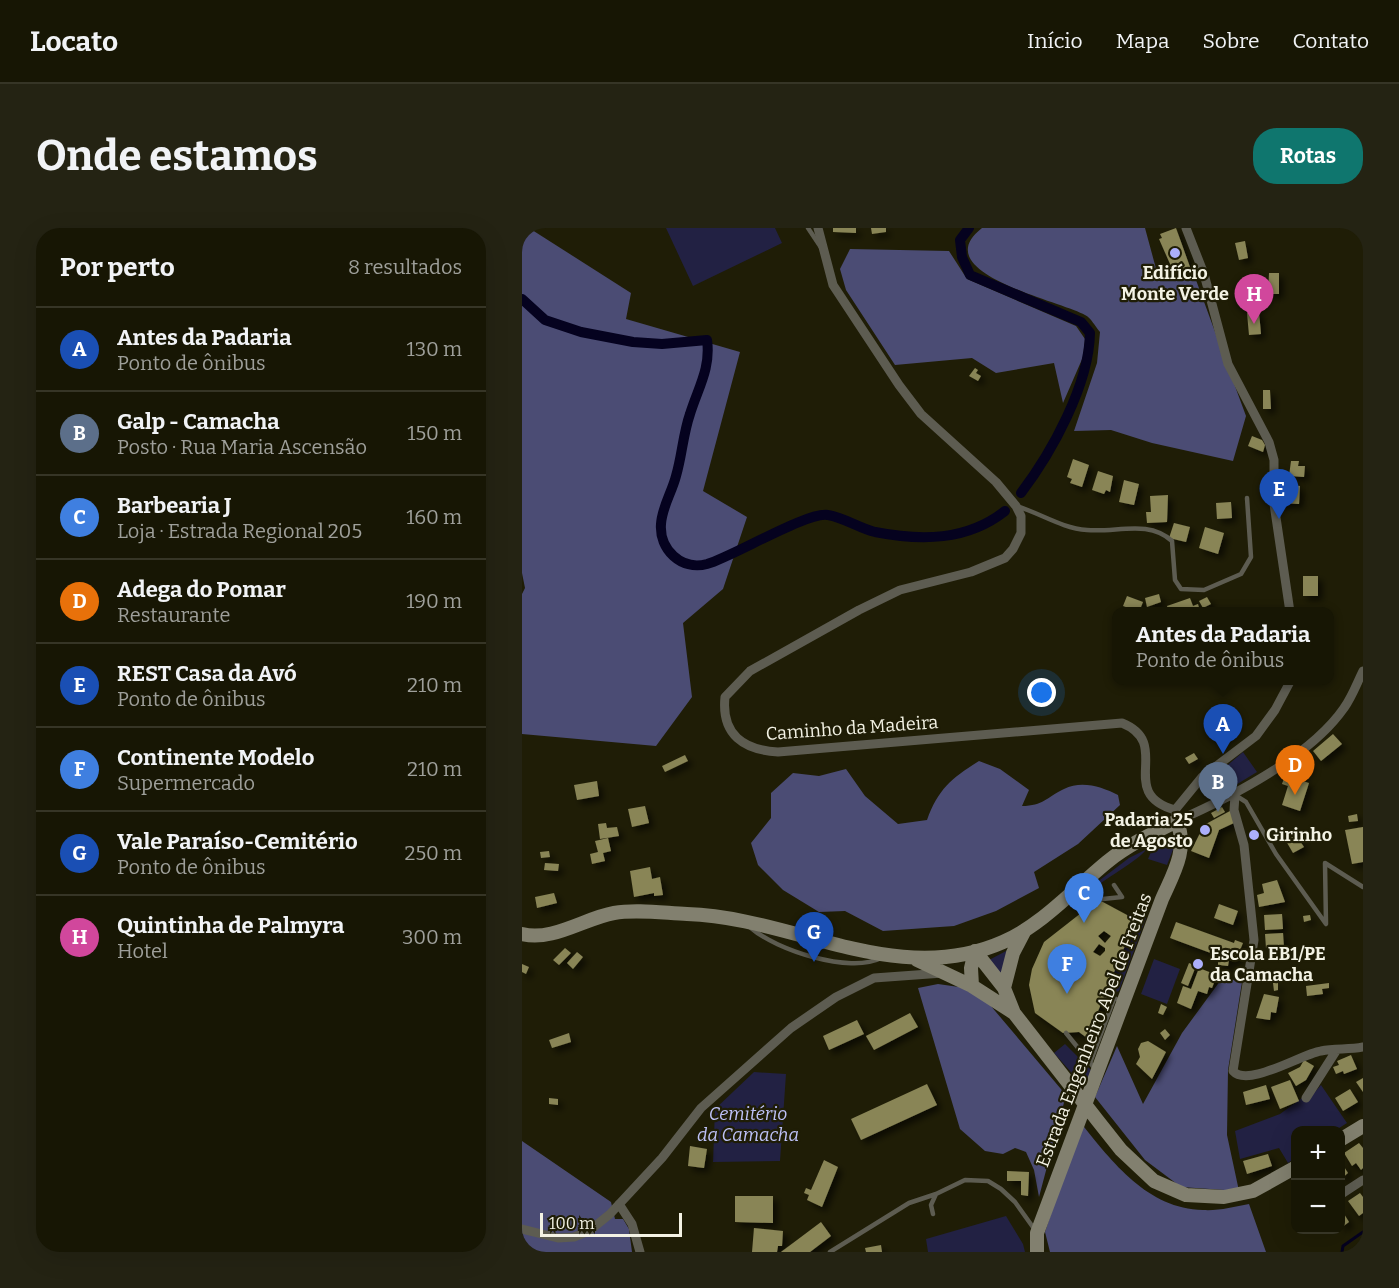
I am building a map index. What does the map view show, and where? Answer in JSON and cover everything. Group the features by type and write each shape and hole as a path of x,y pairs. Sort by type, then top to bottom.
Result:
{"main road":[{"path":"522,934 540,936 615,913 699,914 742,920 885,956 915,959 975,951 1002,942 1025,930 1108,861 1176,815"},
{"name":"Estrada Engenheiro Abel de Freitas","path":"1037,1252 1037,1233 1094,1068 1119,999 1179,859 1183,843 1176,815"},
{"path":"1004,988 1013,953 1025,930"},
{"path":"975,951 971,968 977,988"},
{"path":"975,951 1004,988 1014,1013 1098,1121 1121,1150 1154,1181 1186,1195 1224,1197 1245,1193 1291,1170"},
{"path":"915,959 977,988 1014,1013"},
{"path":"977,988 1004,988"},
{"path":"1345,1137 1363,1125"}],"street":[{"path":"818,228 833,285 899,385 921,414 996,482 1017,506"},
{"path":"1186,228 1204,274 1228,364 1265,435 1274,460 1274,504 1289,607"},
{"name":"Caminho da Madeira","path":"1017,506 1021,516 1021,533 1013,549 1005,558 971,572 900,590 859,610 750,671 725,697 729,727 739,741 752,749 778,752 1122,723 1139,732 1145,741 1144,777 1150,795 1176,815"},
{"path":"1176,815 1235,795 1320,735 1344,708 1363,671"},
{"path":"1176,815 1195,782 1256,736 1275,710 1289,685"},
{"path":"1235,795 1234,810 1244,845 1254,940 1233,1069 1236,1074 1243,1076 1264,1073 1301,1056 1321,1051 1363,1047"},
{"path":"522,1228 558,1238 574,1237 589,1231 619,1204 662,1158 701,1108 753,1059 800,1022 836,997 874,978 945,972"},
{"path":"1306,1098 1336,1051"},
{"path":"1345,1192 1363,1180"},
{"path":"619,1204 632,1224 640,1252"}],"lane":[{"path":"808,228 818,245 826,253"},
{"path":"1017,506 1061,524 1087,530 1146,528 1163,533 1172,541 1175,580 1181,589 1204,590 1241,574 1251,557 1247,498"},
{"path":"1235,795 1246,802 1276,854 1326,924 1325,863 1363,887"},
{"path":"1093,900 1122,897 1114,885"},
{"path":"1104,995 1119,999"},
{"path":"1066,1033 1094,1068"},
{"path":"830,1252 909,1203 936,1194 965,1180 988,1181 1015,1202 1037,1233"},
{"path":"933,1214 931,1204 936,1194"}],"green space":[{"path":"666,228 775,228 782,243 693,286"},
{"path":"1243,752 1257,772 1234,786 1222,775 1223,769"},
{"path":"1161,842 1170,843 1174,847 1167,865 1148,859 1151,852 1145,851 1101,883 1101,889 1096,883 1129,858"},
{"path":"1136,913 1146,918 1119,991 1111,994 1106,991 1132,926 1127,915"},
{"path":"1008,950 1002,976 989,960"},
{"path":"1154,959 1180,969 1167,1004 1141,994"},
{"path":"1065,1044 1094,1073 1087,1090 1054,1053"},
{"name":"Cemitério da Camacha","path":"754,1072 786,1074 780,1161 713,1162 715,1109"},
{"path":"1321,1085 1347,1123 1342,1126 1291,1126 1291,1161 1288,1163 1279,1148 1240,1159 1235,1131 1280,1114 1302,1098 1307,1101"},
{"path":"1006,1216 1023,1244 1025,1252 928,1252 926,1239"}],"shaded area":[{"path":"522,228 529,228 631,293 626,319 740,352 703,491 747,517 723,589 683,623 692,697 656,746 522,734 522,594 525,588 522,573"},
{"path":"982,228 1145,228 1158,276 1196,280 1246,416 1233,461 1152,443 1111,430 1074,431 1097,363 1100,332 1085,315 1003,283 983,272 970,259 969,244"},
{"path":"850,249 949,251 967,279 1076,326 1085,339 1083,357 1063,403 1054,363 996,373 972,358 895,365 846,290 840,269"},
{"path":"979,761 1000,769 1029,790 1022,806 1040,803 1058,792 1078,785 1099,787 1118,795 1120,805 1078,844 1034,872 1039,888 996,911 954,926 883,931 845,911 819,912 783,890 758,865 751,843 771,818 771,793 793,773 819,776 846,769 865,796 898,824 927,820 936,800 947,785"},
{"path":"1223,977 1242,982 1228,1070 1227,1135 1239,1191 1181,1187 1145,1160 1095,1097 1117,1046 1143,1104 1182,1033"},
{"path":"938,984 966,988 985,999 1066,1095 1039,1197 1034,1170 1026,1152 1015,1148 1003,1154 985,1151 960,1129 918,988"},
{"path":"1081,1123 1105,1153 1133,1181 1165,1201 1183,1208 1203,1210 1249,1204 1266,1252 1050,1252 1045,1232"},
{"path":"522,1141 611,1202 615,1219 623,1219 629,1229 632,1252 522,1252"}],"building":[{"path":"833,228 856,228 856,233 833,232"},
{"path":"871,228 886,228 886,232 872,234"},
{"name":"Edifício Monte Verde","path":"1176,228 1190,267 1174,273 1159,239 1162,238 1160,234"},
{"path":"1245,241 1248,258 1239,260 1235,243"},
{"path":"1269,273 1279,273 1279,294 1268,294"},
{"path":"1259,312 1261,334 1249,335 1247,313"},
{"path":"975,368 978,370 976,373 981,376 978,381 969,376"},
{"path":"1263,390 1270,390 1271,409 1263,409"},
{"path":"1252,436 1262,440 1265,445 1263,452 1248,446"},
{"path":"1073,459 1089,465 1082,487 1070,483 1072,479 1067,477"},
{"path":"1291,461 1299,461 1298,466 1305,466 1304,477 1289,476"},
{"path":"1098,471 1113,476 1110,492 1106,490 1104,494 1092,490"},
{"path":"1124,480 1139,484 1134,505 1119,502"},
{"path":"1280,484 1300,486 1299,504 1278,503"},
{"path":"1168,495 1167,522 1147,523 1146,512 1151,512 1150,496"},
{"path":"1231,502 1232,518 1217,519 1216,503"},
{"path":"1174,523 1190,527 1186,542 1169,538"},
{"path":"1205,527 1224,533 1218,554 1199,548"},
{"path":"1303,576 1318,576 1318,596 1303,596"},
{"path":"1159,594 1161,602 1147,607 1145,598"},
{"path":"1127,596 1143,602 1141,607 1123,606"},
{"path":"1207,597 1211,604 1202,607 1199,601"},
{"path":"1190,598 1193,606 1198,604 1199,607 1167,607"},
{"path":"1333,734 1342,744 1321,761 1313,751"},
{"path":"1194,753 1198,759 1189,764 1185,758"},
{"path":"685,755 688,761 665,772 662,766"},
{"path":"1285,775 1309,783 1300,811 1282,805 1288,786 1282,784"},
{"path":"597,781 599,796 577,800 574,785"},
{"path":"645,806 649,823 632,827 628,809"},
{"path":"1222,807 1225,812 1214,818 1211,813"},
{"path":"1230,811 1236,822 1219,830 1209,858 1191,851 1204,825"},
{"path":"1357,814 1358,821 1349,822 1348,816"},
{"path":"606,823 607,828 617,827 619,836 600,839 598,824"},
{"path":"1363,827 1363,862 1352,864 1345,830"},
{"path":"1296,835 1304,847 1293,853 1286,841"},
{"path":"608,838 611,851 603,853 605,861 592,864 590,854 598,852 595,841"},
{"path":"549,851 550,857 541,858 540,852"},
{"path":"545,863 559,864 558,871 544,870"},
{"path":"650,867 652,879 660,877 663,895 654,896 654,893 634,897 630,871"},
{"path":"1277,880 1285,902 1259,907 1257,895 1264,893 1262,884"},
{"path":"554,893 557,903 537,908 535,897"},
{"path":"1101,901 1127,915 1133,926 1087,1038 1079,1032 1063,1033 1035,1013 1029,985 1032,969 1044,942 1090,906","holes":["1104,931 1111,936 1105,943 1098,936","1099,944 1105,948 1100,956 1093,952"]},
{"path":"1219,904 1238,911 1233,925 1214,918"},
{"path":"1282,914 1283,929 1265,930 1264,915"},
{"path":"1310,915 1311,920 1304,922 1303,916"},
{"path":"1176,922 1234,943 1235,940 1243,943 1235,962 1170,938"},
{"path":"1283,933 1284,948 1266,948 1265,934"},
{"path":"565,948 571,953 559,965 553,960"},
{"path":"577,952 583,957 573,969 567,963"},
{"path":"1218,959 1229,960 1228,966 1218,965"},
{"path":"1189,963 1196,966 1188,986 1181,983"},
{"path":"522,964 529,967 526,974 522,972"},
{"path":"1199,968 1217,975 1207,994 1198,991 1191,1009 1177,1003 1183,986 1191,989"},
{"path":"1273,983 1278,983 1278,990 1274,991"},
{"path":"1329,983 1329,988 1322,989 1323,994 1307,996 1306,986"},
{"path":"1264,994 1279,997 1276,1013 1271,1012 1270,1020 1256,1018"},
{"path":"1161,1004 1167,1007 1163,1015 1158,1013"},
{"path":"910,1013 918,1027 874,1050 866,1036"},
{"path":"857,1020 864,1034 829,1050 823,1036"},
{"path":"1165,1029 1170,1035 1165,1040 1160,1033"},
{"path":"569,1033 571,1042 552,1048 549,1040"},
{"path":"1148,1041 1166,1052 1152,1079 1136,1064 1140,1057 1138,1049 1141,1043"},
{"path":"1351,1055 1357,1069 1344,1074 1343,1071 1336,1074 1333,1067 1339,1065 1337,1061"},
{"path":"1304,1060 1314,1066 1306,1080 1296,1086 1288,1073 1300,1067"},
{"path":"1363,1078 1363,1092 1356,1082"},
{"path":"1290,1080 1299,1101 1280,1109 1271,1087"},
{"path":"927,1084 937,1105 861,1140 851,1119"},
{"path":"1266,1085 1270,1099 1246,1105 1243,1092"},
{"path":"1350,1089 1358,1102 1343,1111 1335,1098"},
{"path":"549,1098 558,1099 558,1105 549,1104"},
{"path":"1359,1143 1363,1148 1363,1168 1361,1170 1356,1163 1352,1166 1345,1152"},
{"path":"690,1146 707,1149 704,1168 688,1166"},
{"path":"1268,1154 1272,1166 1247,1174 1243,1161"},
{"path":"824,1160 838,1167 822,1207 807,1200 809,1195 804,1193 806,1188 811,1190"},
{"path":"1007,1171 1029,1172 1028,1196 1021,1195 1021,1181 1007,1181"},
{"path":"1360,1193 1363,1197 1363,1213 1359,1216 1348,1201"},
{"path":"735,1196 773,1196 773,1223 735,1222"},
{"path":"821,1222 831,1236 810,1252 781,1252"},
{"path":"754,1228 783,1231 782,1246 778,1246 777,1252 752,1252"},
{"path":"881,1245 882,1252 866,1252 865,1248"}],"waterway":[{"path":"969,228 960,240 962,257 970,275 1081,322 1090,333 1083,374 1067,417 1045,458 1021,493"},
{"path":"522,299 545,320 581,332 633,342 662,344 707,340 707,360 703,378 688,422 678,468 661,524 664,542 680,561 697,565 707,564 804,520 818,516 834,516 875,532 926,537 943,536 975,528 1005,511"},
{"path":"1342,1252 1343,1246 1363,1232"}],"place":[{"name":"Edifício Monte Verde","path":"1175,253"},
{"name":"Quintinha de Palmyra","path":"1254,324"},
{"name":"REST Casa da Avó","path":"1279,519"},
{"name":"Antes da Padaria","path":"1223,754"},
{"name":"Adega do Pomar","path":"1295,795"},
{"name":"Galp - Camacha","path":"1218,812"},
{"name":"Padaria 25 de Agosto","path":"1205,830"},
{"name":"Girinho","path":"1254,835"},
{"name":"Barbearia J","path":"1084,923"},
{"name":"Vale Paraíso-Cemitério","path":"814,962"},
{"name":"Escola EB1/PE da Camacha","path":"1198,964"},
{"name":"Continente Modelo","path":"1067,994"}]}
